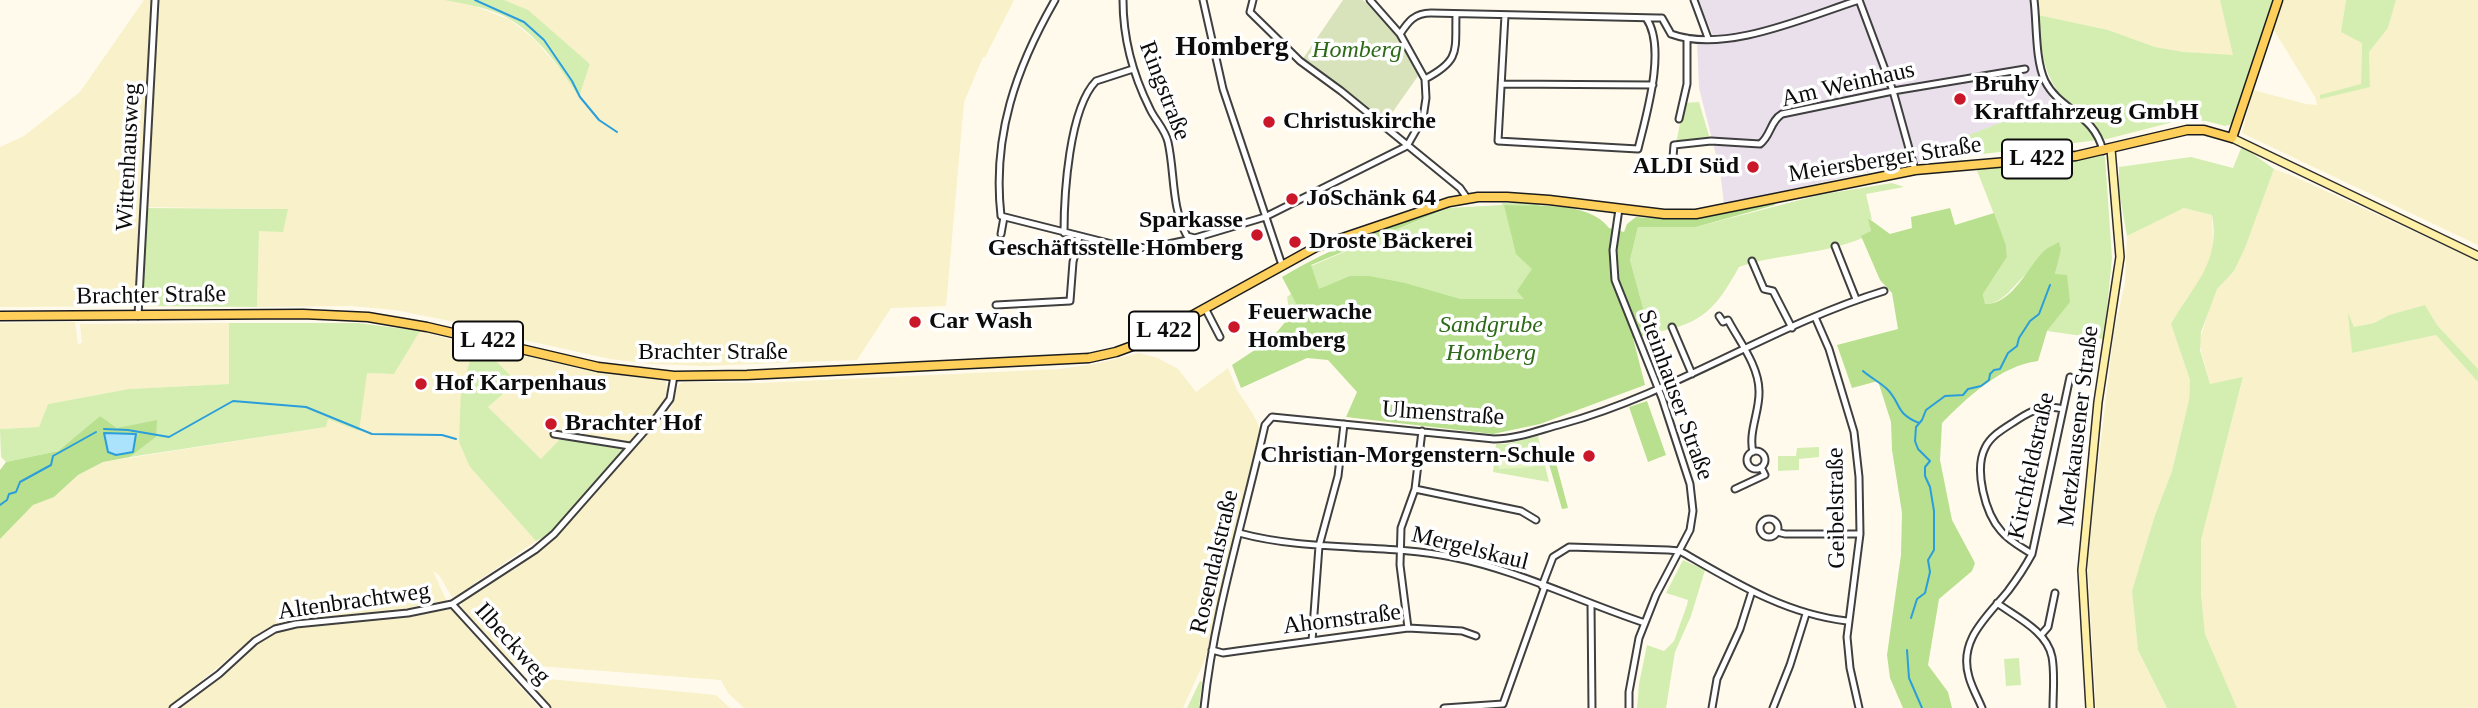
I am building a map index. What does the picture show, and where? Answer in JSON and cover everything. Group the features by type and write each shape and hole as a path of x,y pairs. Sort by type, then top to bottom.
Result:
{"main road":[{"path":"2232,138 2278,0"},
{"name":"Meiersberger Straße","path":"1282,265 1315,247 1339,238 1439,204 1467,198 1534,198 1664,214 1696,214 1915,170 2067,157 2193,129 2232,138 2478,256"},
{"name":"Metzkausener Straße","path":"2090,708 2082,570 2098,402 2120,257 2107,150"},
{"name":"Brachter Straße","path":"0,316 292,314 368,317 427,327 598,367 674,376 747,376 1090,358 1137,344 1282,265"}],"street":[{"name":"Wittenhausweg","path":"138,316 155,0"},
{"path":"1001,234 1002,148 1010,99 1025,58 1055,0"},
{"name":"Ringstraße","path":"1123,0 1126,42 1133,69 1150,109 1166,136 1177,205 1187,236 1195,239"},
{"path":"1203,0 1223,89 1282,265"},
{"path":"1253,0 1250,12 1300,61 1460,188 1467,198"},
{"path":"1002,217 1120,246 1149,248 1195,239 1265,217 1407,146 1423,118 1425,79 1400,34 1370,0"},
{"path":"1694,0 1708,38"},
{"path":"1654,40 1671,34 1687,38 1708,38 1755,34 1859,0 1894,91 1915,170"},
{"path":"2034,0 2040,68 2046,82 2055,94 2091,125 2107,150"},
{"path":"1400,34 1409,21 1422,13 1662,18 1671,34"},
{"path":"1425,79 1444,68 1454,55 1456,14"},
{"path":"1505,15 1498,141 1638,149 1653,85 1654,40 1652,28 1646,18"},
{"path":"1679,119 1687,84 1687,38"},
{"path":"1064,233 1068,168 1085,98 1096,81 1133,69"},
{"name":"Am Weinhaus","path":"1672,169 1674,145 1712,141 1760,144 1767,136 1773,121 1782,114 1894,91 2025,69"},
{"path":"1502,84 1653,85"},
{"name":"Steinhauser Straße","path":"1619,209 1613,250 1615,280 1659,389 1693,500 1692,521 1644,623 1634,656 1629,708"},
{"path":"996,305 1070,302 1073,261 1079,237"},
{"path":"1835,246 1856,299"},
{"path":"1752,261 1764,289 1773,291 1791,328"},
{"name":"Ulmenstraße","path":"1265,425 1269,418 1276,416 1494,439 1512,438 1576,420 1659,389 1856,299 1884,291"},
{"path":"1205,308 1220,337"},
{"path":"1719,316 1723,322 1728,320 1755,370 1759,384 1759,400 1751,442 1753,452"},
{"name":"Geibelstraße","path":"1815,317 1829,349 1854,432 1859,477 1860,534 1855,587 1847,621 1847,654 1857,707"},
{"path":"1672,327 1692,373"},
{"name":"Altenbrachtweg","path":"173,708 219,674 255,641 275,629 296,624 408,613 452,604 546,542 668,403 674,376"},
{"name":"Kirchfeldstraße","path":"1982,708 1969,677 1968,648 1978,625 2022,571 2032,554 2070,377"},
{"path":"2032,554 2008,538 1994,521 1983,485 1981,459 1990,440 2027,414 2047,407 2063,409"},
{"path":"1312,641 1319,546 1338,476 1344,424"},
{"name":"Rosendalstraße","path":"1204,708 1218,614 1265,425"},
{"path":"1408,628 1400,565 1401,528 1415,489 1422,431"},
{"path":"554,434 630,446"},
{"path":"1753,452 1764,456 1765,461 1761,467 1754,468 1747,463 1748,456 1753,452"},
{"path":"1735,489 1765,475 1761,467"},
{"path":"1415,489 1521,511 1536,520"},
{"path":"1777,532 1793,535 1860,534"},
{"name":"Mergelskaul","path":"1240,533 1262,539 1319,546 1400,549 1454,558 1505,572 1644,623"},
{"path":"1444,708 1503,704 1553,557 1569,547 1680,551 1752,592 1806,614 1847,621"},
{"path":"1712,708 1717,679 1740,629 1752,592"},
{"path":"2041,635 2048,627 2055,593"},
{"path":"1997,603 2041,635 2052,657 2053,708"},
{"name":"Ilbeckweg","path":"452,604 547,708"},
{"path":"1591,604 1591,708"},
{"path":"1773,708 1806,614"},
{"name":"Ahornstraße","path":"1213,650 1223,653 1408,628 1462,631 1476,636"}],"shaded area":[{"path":"144,0 444,0 472,5 510,20 534,39 565,75 579,97 590,64 528,11 504,0 1014,0 983,57 964,102 946,306 891,308 857,360 704,366 610,359 395,310 351,306 257,307 259,231 287,209 145,207 140,306 0,307 0,147 24,136 80,92"},
{"path":"1697,0 2030,0 2036,33 2038,72 2054,106 2010,119 1957,140 1958,157 1902,165 1724,204 1720,171 1699,88 1697,43 1716,42"},
{"path":"2035,0 2220,0 2234,56 2155,47 2108,30 2038,15"},
{"path":"2281,0 2346,0 2341,32 2362,42 2359,89 2370,87 2369,52 2388,28 2396,0 2478,0 2478,245 2242,133 2253,90 2317,105 2315,97 2272,27"},
{"path":"2274,169 2478,261 2478,369 2437,325 2425,305 2354,327 2350,318 2352,353 2436,335 2478,382 2478,708 2237,708 2205,634 2201,594 2201,540 2243,378 2210,384 2199,343 2217,289 2234,271 2245,248"},
{"path":"2184,208 2212,215 2213,251 2204,275 2171,324 2190,380 2189,400 2172,471 2154,518 2132,591 2138,650 2167,708 2096,708 2087,556 2114,332 2125,283 2127,236"},
{"path":"75,322 78,344 82,343 80,324 229,323 229,384 129,389 48,404 39,427 0,429 0,323"},
{"path":"420,331 474,346 461,392 470,467 536,541 456,596 452,597 439,575 433,571 447,602 439,605 304,620 270,627 256,635 169,708 0,708 0,539 33,505 54,497 78,475 103,462 326,427 328,419 367,373 394,374"},
{"path":"498,349 580,369 666,381 667,394 630,443 565,432 542,460 488,407 517,383 495,360"},
{"path":"1139,353 1158,358 1178,369 1196,392 1228,368 1237,390 1261,431 1205,659 1183,708 744,708 728,693 721,680 512,664 461,607 462,601 554,540 671,408 678,385 684,382 760,383 1060,369"},
{"path":"451,609 539,708 178,708 230,668 265,635 280,630"},
{"path":"528,677 716,695 730,708 551,708 526,680"}],"green space":[{"path":"444,0 504,0 528,10 590,64 579,97 550,55 522,27 496,12"},
{"name":"Homberg","path":"1343,0 1363,0 1388,25 1409,54 1418,76 1385,123 1302,60"},
{"path":"2220,0 2273,0 2232,124 2225,126 2206,121 2181,120 2107,139 1958,157 1956,140 2010,119 2054,106 2064,100 2047,69 2038,15 2108,30 2155,47 2233,55"},
{"path":"2346,0 2396,0 2388,28 2369,52 2370,87 2320,99 2320,95 2361,84 2362,43 2341,32"},
{"path":"1699,102 1710,139 1676,143 1684,103"},
{"path":"2242,146 2274,169 2245,248 2234,271 2217,289 2201,332 2200,350 2210,384 2243,377 2201,540 2201,594 2205,634 2237,708 2167,708 2138,650 2132,591 2154,518 2172,471 2189,400 2190,380 2171,324 2203,273 2209,260 2214,232 2212,215 2184,208 2127,236 2119,191 2119,167 2191,157 2233,168"},
{"path":"2101,155 2105,157 2112,258 2104,339 2047,331 2070,301 2055,274 2061,250 2029,272 2004,297 1985,304 1983,294 2007,257 2006,245 1976,168"},
{"path":"1892,183 1904,187 1866,194 1872,220 1869,218 1871,232 1862,238 1832,248 1739,267 1707,312 1686,324 1657,332 1645,315 1630,260 1638,227 1696,227 1819,195"},
{"name":"Sandgrube Homberg","path":"1774,202 1775,205 1696,227 1638,227 1630,260 1645,315 1657,332 1633,338 1645,385 1540,424 1493,434 1346,417 1357,392 1328,360 1307,358 1241,388 1232,365 1270,340 1298,307 1282,277 1342,246 1383,229 1448,208 1311,265 1319,289 1350,276 1369,276 1460,299 1524,299 1517,291 1532,269 1516,254 1504,205 1575,209 1600,219 1609,228 1624,232 1627,224 1636,217 1673,219 1706,216"},
{"path":"1539,203 1541,229 1561,288 1340,355 1295,347 1287,297 1302,285 1311,266 1448,208"},
{"path":"145,208 288,209 283,232 259,231 257,307 140,306"},
{"path":"1950,208 1955,225 1994,213 2006,245 2007,257 1983,294 1985,304 2003,299 2044,251 2059,242 2061,250 2055,274 2067,275 2070,302 2047,331 2038,361 2024,364 1998,376 1974,393 1942,423 1940,460 1952,520 1975,563 1972,571 1939,599 1928,665 1948,692 1952,708 1903,708 1890,678 1887,655 1901,555 1902,513 1892,450 1891,422 1878,381 1852,388 1837,345 1898,329 1892,293 1880,280 1861,236 1871,231 1868,218 1890,234 1912,228 1911,217"},
{"path":"2425,305 2437,325 2478,369 2478,382 2436,335 2352,353 2348,313 2354,327"},
{"path":"229,323 358,323 420,331 394,374 367,373 359,431 328,419 326,427 130,457 156,437 117,428 100,416 58,451 6,462 1,457 0,429 39,427 48,404 129,389 229,384"},
{"path":"474,346 498,349 495,360 517,382 488,407 541,459 560,439 622,448 548,535 536,541 470,467 459,442 461,392"},
{"path":"1647,401 1666,455 1648,462 1629,407"},
{"path":"100,416 117,428 157,420 156,437 130,457 103,462 78,475 54,497 33,505 0,539 0,470 6,462 58,451"},
{"path":"1538,436 1549,482 1493,472 1495,457 1498,457 1499,469 1532,452 1498,454 1495,453 1496,444"},
{"path":"1819,447 1819,457 1799,459 1799,470 1778,471 1778,456 1796,456 1797,448"},
{"path":"1532,452 1533,467 1499,469 1498,454"},
{"path":"1556,463 1568,508 1562,509 1549,464"},
{"path":"1683,560 1705,570 1691,616 1675,652 1666,708 1637,708 1647,645 1664,651 1674,641 1687,605 1688,600 1666,593"},
{"path":"2019,658 2021,685 2006,686 2004,659"},
{"path":"1200,681 1199,708 1187,708"}],"water":[{"path":"104,433 136,434 133,452 116,455 108,452"}],"waterway":[{"path":"475,0 524,22 544,40 580,97 599,120 617,132"},
{"path":"1911,618 1917,599 1925,593 1930,572 1928,560 1934,550 1934,511 1930,487 1925,476 1925,467 1930,461 1918,449 1915,441 1916,427 1926,410 1945,396 1963,395 1968,389 1981,386 1989,380 1994,370 2000,369 2008,353 2017,346 2030,321 2039,314 2050,285"},
{"path":"1863,371 1886,388 1902,411 1919,423"},
{"path":"104,429 169,437 233,401 306,407 372,434 442,435 456,439"},
{"path":"0,505 7,500 9,494 16,492 20,482 51,465 53,456 96,432"},
{"path":"1907,650 1909,678 1922,708"}],"place":[{"name":"Bruhy Kraftfahrzeug GmbH","path":"1960,99"},
{"name":"Christuskirche","path":"1269,122"},
{"name":"ALDI Süd","path":"1753,167"},
{"name":"JoSchänk 64","path":"1292,199"},
{"name":"Sparkasse Geschäftsstelle Homberg","path":"1257,235"},
{"name":"Droste Bäckerei","path":"1295,242"},
{"name":"Car Wash","path":"915,322"},
{"name":"Feuerwache Homberg","path":"1234,327"},
{"name":"Hof Karpenhaus","path":"421,384"},
{"name":"Brachter Hof","path":"551,424"},
{"name":"Christian-Morgenstern-Schule","path":"1589,456"}],"district":[{"name":"Homberg","path":"1232,48"}]}
